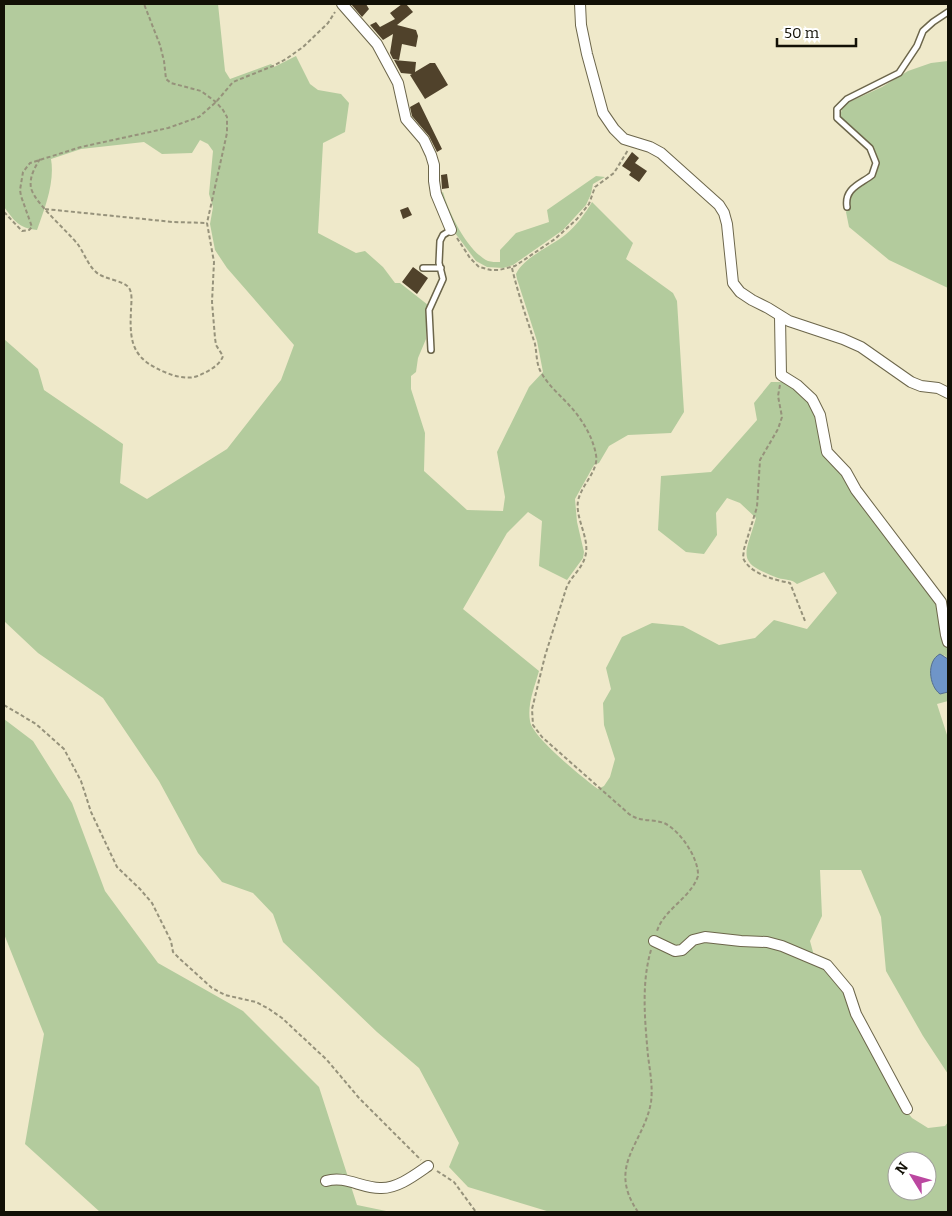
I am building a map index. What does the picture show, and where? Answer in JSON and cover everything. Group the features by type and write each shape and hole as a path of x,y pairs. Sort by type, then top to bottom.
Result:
{"street":[{"path":"580,4 582,25 600,105 614,129 624,139 661,153 719,205 724,213 727,224 733,283 746,297 798,325 853,342 869,351 911,382 921,386 938,388 948,393"},
{"path":"339,6 377,44 398,83 406,119 424,140 432,155 436,194 450,230"},
{"path":"780,317 781,375 797,385 812,399 820,415 827,452 846,472 856,490 941,602 948,642"},
{"path":"654,940 675,951 682,950 693,940 705,936 767,942 782,946 827,965 848,990 853,1008 907,1109"},
{"path":"326,1181 344,1180 383,1188 408,1180 428,1166"}],"lane":[{"path":"847,207 846,200 851,191 857,184 872,175 876,163 870,148 837,118 837,109 847,99 899,74 917,46 923,31 948,12"},
{"path":"430,350 429,310 443,279 439,255 440,241 443,235 450,230"},
{"path":"423,268 441,268"}],"path":[{"path":"40,159 33,171 30,183 32,190 45,209 79,247 90,266 96,272 111,280 126,284 129,288 133,340 137,354 142,360 159,370 184,377 198,376 216,366 223,357 216,345 215,338 212,302 214,262 207,223 228,126 223,110 216,102 201,91 170,83 166,79 160,45 144,4"},
{"path":"4,212 22,231 27,232 31,228 31,223 21,196 20,184 30,163 81,148 184,123 199,117 216,102 233,82 280,63 303,47 328,23 339,6"},
{"path":"450,230 470,258 480,267 491,270 512,268 555,239 577,219 589,204 596,186 614,172 626,154 630,142"},
{"path":"45,209 173,222 207,223"},
{"path":"512,268 534,343 540,372 547,383 586,427 596,456 593,470 578,503 586,554 566,589 538,683 532,709 532,720 536,731 613,801 634,817 666,824 678,835 693,855 698,872 697,880 660,922 648,961 645,986 645,1025 651,1102 630,1154 626,1173 628,1192 638,1212"},
{"path":"781,375 778,393 782,417 778,430 760,460 757,507 743,558 749,566 761,574 790,583 805,621"},
{"path":"4,705 36,724 64,749 81,781 91,812 115,864 152,903 171,941 174,952 180,959 212,988 219,992 256,1002 282,1018 327,1060 359,1098 428,1166 454,1182 476,1212"}],"green space":[{"path":"4,4 218,4 225,71 230,79 271,64 274,67 296,56 310,84 318,90 341,94 349,103 345,132 323,143 318,233 356,253 365,251 383,267 395,283 400,283 428,305 426,339 418,358 416,372 411,376 411,389 425,433 424,471 467,510 503,511 505,497 497,452 529,387 543,372 537,341 516,274 531,258 569,231 580,220 592,202 633,243 626,259 673,293 677,301 684,412 671,433 628,435 609,446 599,463 594,465 575,499 577,522 584,552 583,558 567,580 539,566 542,521 528,512 507,533 463,609 539,671 532,695 529,715 533,728 548,747 598,789 604,786 610,777 615,759 604,725 603,703 611,689 606,668 622,637 652,623 683,626 719,645 755,638 774,620 807,629 837,593 824,572 797,584 791,580 778,578 764,572 749,562 747,549 756,518 740,503 727,498 716,513 717,535 704,554 686,552 658,530 661,476 711,472 757,420 754,403 771,382 785,382 796,387 816,411 823,448 936,601 948,645 948,659 944,655 940,694 948,692 948,701 937,704 948,738 948,1074 923,1036 886,971 881,917 861,870 820,870 822,916 810,941 816,963 835,976 903,1107 912,1118 928,1128 945,1126 948,1122 948,1212 550,1212 468,1187 449,1167 459,1143 419,1068 377,1032 283,942 273,914 253,893 222,882 198,853 159,781 103,698 38,653 4,621 4,339 38,369 44,390 123,444 120,483 147,499 227,449 281,380 294,345 227,268 215,250 210,224 213,207 209,194 213,151 208,144 200,140 192,153 162,154 144,142 81,149 51,159 52,177 46,204 37,230 25,228 14,220 4,207"},
{"path":"948,61 948,288 889,260 849,227 846,212 848,201 855,190 876,173 878,158 870,145 844,123 840,116 842,109 847,103 882,87 908,71 931,63"},
{"path":"596,176 605,177 593,184 586,205 563,230 513,265 503,268 487,267 476,261 452,229 439,194 443,192 454,220 473,249 488,261 500,262 500,250 516,233 549,222 547,210"},
{"path":"4,719 33,741 72,803 105,891 158,963 243,1011 319,1087 357,1205 391,1212 100,1212 25,1144 44,1034 4,934"}],"water":[{"path":"940,654 948,659 948,692 940,694 931,680 931,668 936,657"}],"building":[{"path":"351,4 366,4 369,9 362,17"},
{"path":"402,4 406,4 413,12 397,25 416,30 418,36 416,47 402,44 399,60 393,59 390,53 393,34 383,40 370,25 376,22 380,27 395,19 390,13"},
{"path":"394,60 416,62 415,72 430,63 435,63 448,85 425,99 410,75 412,74 401,73"},
{"path":"419,102 442,149 437,152 429,136 412,116 410,107"},
{"path":"632,152 639,158 635,163 647,171 639,182 629,175 631,172 622,166"},
{"path":"447,174 449,188 442,189 441,175"},
{"path":"408,207 412,215 403,219 400,210"},
{"path":"413,267 428,278 417,294 402,282"}]}
